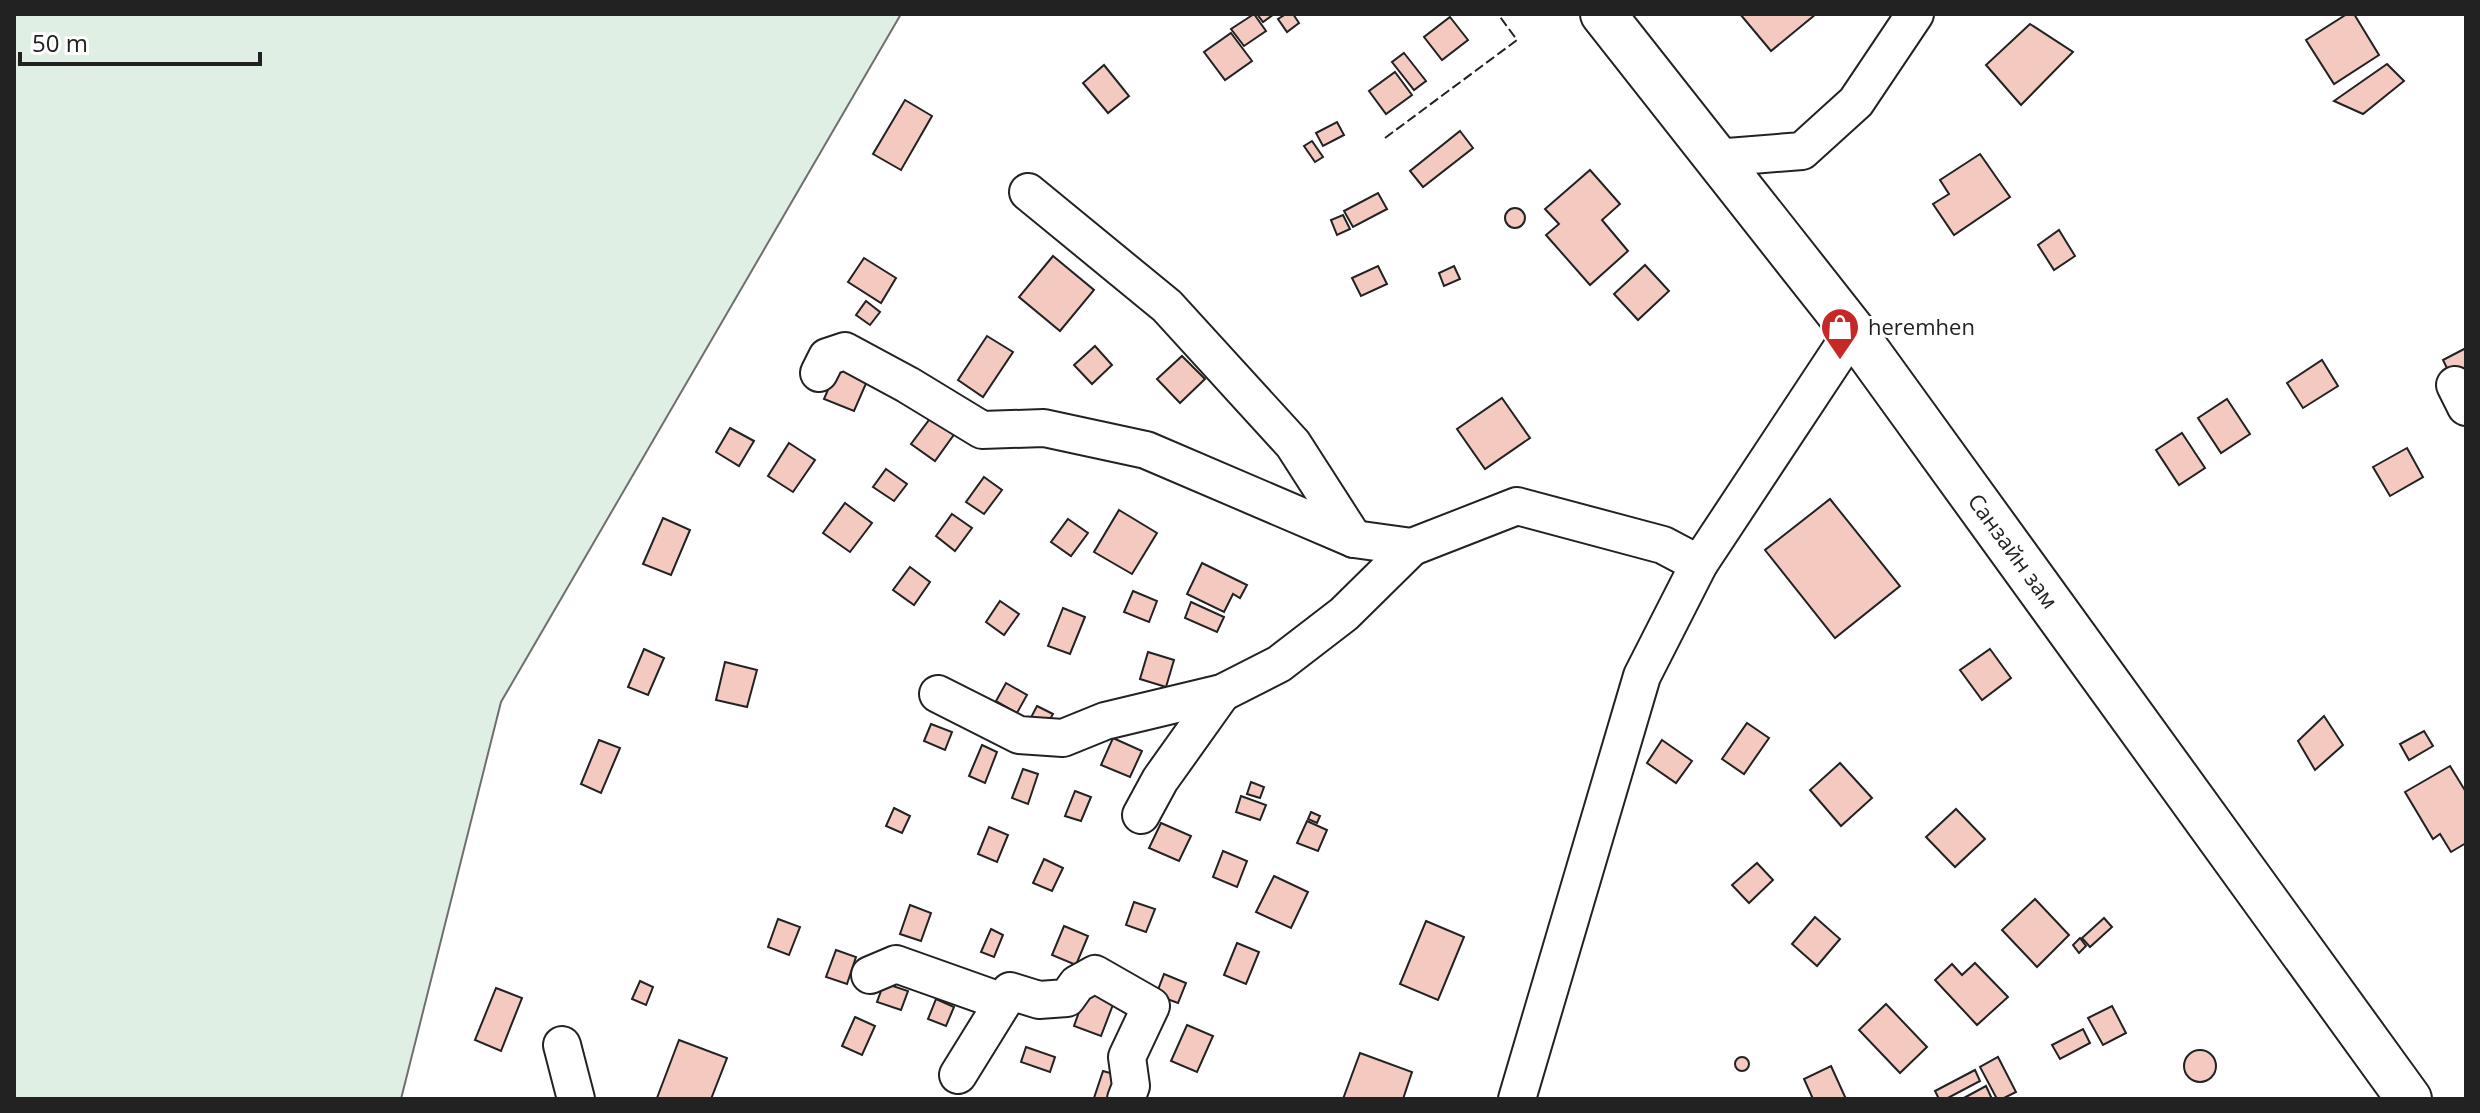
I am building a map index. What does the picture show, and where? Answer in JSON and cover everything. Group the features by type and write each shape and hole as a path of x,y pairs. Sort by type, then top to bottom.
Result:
{"main road":[{"name":"Санзайн зам","path":"1603,14 1853,331 2409,1099"}],"street":[{"path":"1715,158 1802,151 1856,102 1915,14"},
{"path":"1028,192 1167,306 1293,444 1354,539"},
{"path":"1517,1099 1642,676 1699,564 1853,331"},
{"path":"819,373 827,357 845,351 982,430 1044,428 1146,450 1354,539 1412,547"},
{"path":"938,694 1019,735 1063,738 1105,721 1222,693 1279,664 1344,614 1412,547 1517,506 1663,545 1699,564"},
{"path":"1141,815 1160,780 1222,693"},
{"path":"870,975 896,964 1003,1002"},
{"path":"958,1075 1010,991 1039,1000 1067,998 1077,984 1095,974 1151,1006 1127,1057 1131,1086 1126,1099"},
{"path":"562,1045 576,1099"}],"green space":[{"path":"14,14 901,14 501,702 401,1099 14,1099"}],"building":[{"path":"1254,14 1266,31 1244,46 1231,29"},
{"path":"1257,14 1274,14 1263,22"},
{"path":"1293,14 1299,23 1287,32 1278,19"},
{"path":"1740,14 1816,14 1771,51"},
{"path":"2347,14 2354,14 2379,55 2334,84 2306,40"},
{"path":"1450,17 1468,40 1442,60 1424,37"},
{"path":"2030,24 2073,52 2021,105 1986,65"},
{"path":"1231,33 1252,61 1225,80 1204,52"},
{"path":"1404,53 1426,81 1414,90 1392,62"},
{"path":"2387,64 2404,81 2363,114 2334,101"},
{"path":"1104,65 1129,96 1108,113 1083,83"},
{"path":"1395,72 1412,95 1386,114 1369,91"},
{"path":"905,100 932,116 901,170 873,154"},
{"path":"1337,122 1344,135 1323,146 1316,133"},
{"path":"1460,131 1473,148 1423,187 1410,171"},
{"path":"1312,141 1323,157 1315,162 1304,146"},
{"path":"1980,154 2010,197 1954,235 1933,204 1949,194 1940,180"},
{"path":"1590,170 1620,204 1602,220 1628,251 1590,285 1546,235 1559,224 1545,209"},
{"path":"1378,193 1387,209 1353,227 1344,211"},
{"path":"1511,208 1519,208 1525,218 1519,228 1511,228 1505,222 1505,214"},
{"path":"1343,215 1350,229 1337,235 1331,220"},
{"path":"2059,230 2075,256 2054,270 2038,245"},
{"path":"1053,256 1094,290 1060,331 1019,297"},
{"path":"864,258 896,278 881,303 848,282"},
{"path":"1645,265 1669,291 1638,320 1614,294"},
{"path":"1378,266 1387,284 1361,296 1352,278"},
{"path":"1454,266 1460,279 1444,286 1439,273"},
{"path":"866,301 880,312 870,325 856,315"},
{"path":"987,336 1013,352 983,397 958,380"},
{"path":"1095,346 1112,365 1092,384 1074,365"},
{"path":"2466,348 2466,389 2459,393 2443,360"},
{"path":"1182,356 1205,379 1180,403 1157,379"},
{"path":"841,359 871,372 854,411 824,399"},
{"path":"2322,360 2338,386 2303,408 2287,383"},
{"path":"1502,398 1530,438 1485,469 1457,429"},
{"path":"2227,399 2250,434 2221,453 2198,418"},
{"path":"935,412 958,429 935,461 911,444"},
{"path":"730,428 754,441 739,466 716,452"},
{"path":"2182,433 2205,468 2179,485 2156,450"},
{"path":"789,443 815,460 793,492 768,476"},
{"path":"2407,448 2423,477 2390,496 2373,467"},
{"path":"886,469 907,484 894,501 873,487"},
{"path":"984,477 1002,490 984,514 966,502"},
{"path":"1830,499 1900,586 1835,638 1765,550"},
{"path":"845,503 872,523 850,552 823,533"},
{"path":"1119,510 1157,533 1132,574 1094,552"},
{"path":"952,514 972,528 955,551 936,536"},
{"path":"663,518 690,530 671,575 643,564"},
{"path":"1068,519 1088,533 1071,556 1051,542"},
{"path":"1202,563 1247,585 1240,598 1233,594 1224,612 1187,594"},
{"path":"910,567 930,582 914,605 893,590"},
{"path":"1133,591 1157,601 1149,622 1124,612"},
{"path":"1000,601 1019,614 1004,635 986,622"},
{"path":"1191,602 1224,617 1217,632 1185,618"},
{"path":"1063,608 1085,617 1070,654 1048,646"},
{"path":"644,649 664,658 648,695 628,687"},
{"path":"1990,649 2011,678 1982,700 1960,670"},
{"path":"1148,652 1174,660 1166,687 1140,679"},
{"path":"725,662 757,670 747,707 716,700"},
{"path":"1006,683 1027,695 1017,713 996,701"},
{"path":"1037,706 1053,714 1042,733 1027,725"},
{"path":"2324,716 2343,745 2315,770 2298,741"},
{"path":"1747,723 1769,738 1744,774 1722,759"},
{"path":"931,724 952,732 945,750 924,741"},
{"path":"2424,731 2433,746 2409,760 2400,744"},
{"path":"1113,738 1142,751 1130,777 1101,765"},
{"path":"599,740 620,748 601,793 581,784"},
{"path":"1662,740 1692,761 1676,783 1647,763"},
{"path":"982,745 997,752 985,783 969,776"},
{"path":"1840,763 1872,798 1841,826 1810,790"},
{"path":"2450,766 2466,792 2466,843 2451,852 2440,834 2433,839 2405,792"},
{"path":"1023,769 1038,774 1028,804 1012,798"},
{"path":"1251,782 1264,787 1260,798 1247,794"},
{"path":"1075,791 1091,797 1081,821 1065,816"},
{"path":"1241,796 1266,805 1260,820 1236,812"},
{"path":"894,808 910,816 902,833 886,826"},
{"path":"1956,809 1985,839 1955,867 1926,837"},
{"path":"1311,812 1320,816 1317,823 1308,819"},
{"path":"1307,821 1327,830 1318,851 1297,843"},
{"path":"1161,823 1191,836 1179,861 1149,848"},
{"path":"989,827 1008,835 997,862 978,854"},
{"path":"1223,851 1247,861 1237,887 1213,877"},
{"path":"1044,859 1063,868 1052,891 1033,883"},
{"path":"1757,863 1773,880 1749,903 1732,885"},
{"path":"1274,876 1308,892 1291,928 1256,912"},
{"path":"2035,899 2069,935 2037,967 2002,930"},
{"path":"1134,902 1155,909 1146,932 1126,925"},
{"path":"910,905 931,913 921,941 900,934"},
{"path":"1815,917 1840,939 1817,966 1792,944"},
{"path":"2104,918 2112,927 2090,947 2082,938"},
{"path":"778,919 800,927 789,955 768,947"},
{"path":"1426,921 1464,937 1438,1000 1400,984"},
{"path":"1064,926 1088,936 1076,965 1052,955"},
{"path":"991,929 1003,935 994,957 981,952"},
{"path":"2080,938 2086,946 2079,953 2073,945"},
{"path":"1237,943 1259,952 1246,984 1224,975"},
{"path":"836,950 856,957 847,984 826,977"},
{"path":"1975,963 2008,997 1977,1025 1935,980 1952,964 1962,975"},
{"path":"1164,974 1186,983 1178,1003 1156,995"},
{"path":"640,981 653,987 646,1005 632,999"},
{"path":"884,983 908,991 901,1010 877,1002"},
{"path":"496,988 522,998 501,1051 475,1040"},
{"path":"1086,992 1114,1002 1101,1036 1074,1026"},
{"path":"936,999 954,1007 946,1026 928,1019"},
{"path":"1886,1004 1927,1047 1900,1073 1859,1030"},
{"path":"2112,1006 2126,1033 2103,1045 2088,1018"},
{"path":"855,1017 875,1026 862,1055 842,1046"},
{"path":"1187,1025 1213,1036 1197,1072 1171,1061"},
{"path":"2083,1029 2090,1043 2060,1059 2052,1045"},
{"path":"679,1040 727,1058 711,1099 657,1098"},
{"path":"1026,1047 1055,1057 1050,1072 1021,1062"},
{"path":"2200,1050 2211,1055 2216,1066 2211,1077 2200,1082 2189,1077 2184,1066 2189,1055"},
{"path":"1360,1053 1412,1072 1403,1099 1343,1099"},
{"path":"1742,1057 1749,1064 1742,1071 1735,1064"},
{"path":"1998,1057 2016,1092 2002,1099 1997,1099 1980,1067"},
{"path":"1831,1066 1846,1099 1813,1099 1804,1079"},
{"path":"1975,1070 1980,1081 1946,1099 1939,1099 1935,1091"},
{"path":"1103,1071 1124,1077 1117,1099 1094,1098"},
{"path":"1986,1086 1992,1099 1962,1099"}],"fence":[{"path":"1385,138 1517,40 1498,14"}],"place":[{"name":"heremhen","path":"1840,361"}]}
